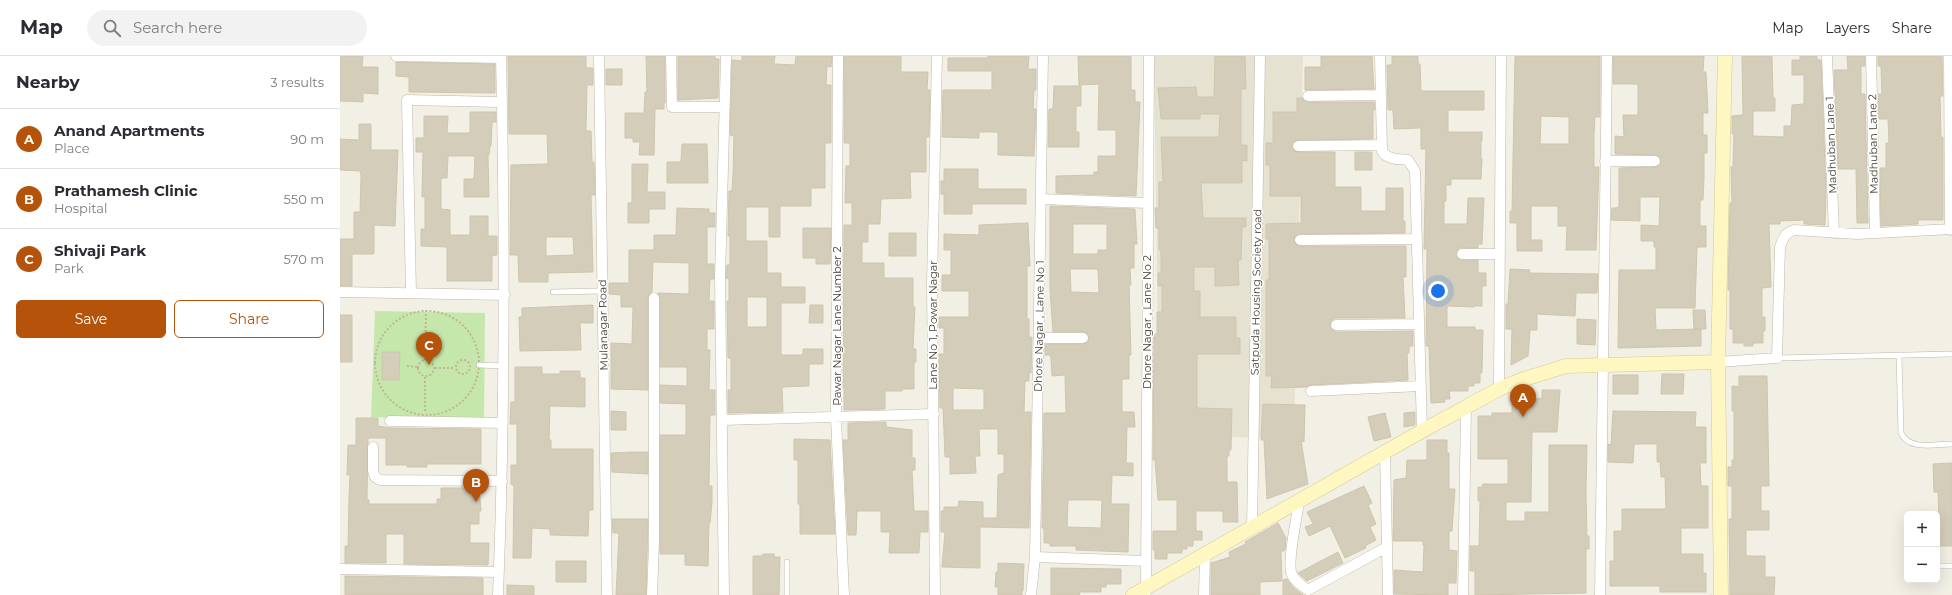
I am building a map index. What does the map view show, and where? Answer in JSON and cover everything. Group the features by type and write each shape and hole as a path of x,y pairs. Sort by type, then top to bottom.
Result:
{"street":[{"path":"396,56 501,57 505,295 504,423 498,595"},
{"name":"Mulanagar Road","path":"599,56 607,595"},
{"path":"671,56 672,107 725,107"},
{"path":"724,595 723,420 720,278 726,56"},
{"name":"Pawar Nagar Lane Number 2","path":"838,56 836,418 844,595"},
{"name":"Lane No 1, Powar Nagar","path":"935,595 932,283 937,56"},
{"name":"Dhore Nagar , Lane No 1","path":"1031,595 1035,557 1043,56"},
{"name":"Dhore Nagar , Lane No 2","path":"1146,591 1149,56"},
{"name":"Satpuda Housing Society road","path":"1252,528 1260,56"},
{"path":"1380,56 1382,145 1384,155 1389,158 1408,160 1412,164 1415,171 1422,431"},
{"path":"1499,389 1501,56"},
{"path":"1600,595 1607,56"},
{"path":"1721,595 1718,362 1725,56"},
{"name":"Madhuban Lane 1","path":"1827,56 1834,233"},
{"name":"Madhuban Lane 2","path":"1871,56 1875,232"},
{"path":"1133,595 1146,591 1205,554 1499,389 1543,372 1566,366 1718,362 1777,358 1780,247 1783,238 1787,233 1794,230 1834,233 1951,230 1949,56"},
{"path":"1308,96 1381,95"},
{"path":"411,293 407,100 501,102"},
{"path":"1298,146 1382,145"},
{"path":"1605,161 1655,161"},
{"path":"1041,199 1147,202"},
{"path":"1300,240 1417,239"},
{"path":"1462,254 1500,254"},
{"path":"340,292 505,295"},
{"path":"652,595 654,544 654,298"},
{"path":"1336,325 1419,324"},
{"path":"1039,338 1083,338"},
{"path":"1311,391 1421,386"},
{"path":"1464,595 1466,408"},
{"path":"723,420 836,418 934,414"},
{"path":"390,421 504,423"},
{"path":"373,447 373,471 375,477 380,480 502,481"},
{"path":"1385,452 1388,595"},
{"path":"1299,501 1291,560 1292,572 1299,584 1308,592 1387,547"},
{"path":"1204,595 1205,554"},
{"path":"1035,557 1146,561"},
{"path":"340,569 499,572"}],"lane":[{"path":"553,292 602,291"},
{"path":"1777,358 1952,354"},
{"path":"1899,355 1901,433 1904,440 1912,444 1952,444"},
{"path":"479,365 504,366"},
{"path":"787,562 787,595"},
{"path":"1940,566 1952,566"}],"path":[{"path":"418,311 426,311 434,311 449,315 462,324 472,336 478,350 479,365 476,382 466,397 453,408 437,414 425,415 403,409 389,399 380,385 375,369 375,352 381,337 390,325 403,316 418,311"},
{"path":"425,360 426,311"},
{"path":"425,360 432,363 434,368 433,373 425,376 418,372 420,362 425,360"},
{"path":"461,360 466,360 470,366 468,373 464,375 457,372 456,368 457,363 461,360"},
{"path":"407,366 418,367"},
{"path":"434,368 456,368"},
{"path":"425,376 425,415"}],"shaded area":[{"path":"1154,56 1303,56 1294,438 1159,436"}],"green space":[{"path":"375,311 485,313 484,422 371,417"}],"building":[{"path":"340,56 363,56 362,67 378,67 378,94 363,93 363,102 340,101"},
{"path":"508,56 586,56 586,68 593,68 593,85 587,85 586,131 591,131 592,162 594,162 595,195 591,195 593,272 548,273 548,282 519,282 518,255 510,255 511,165 548,164 547,134 509,134","holes":["546,237 573,237 574,255 546,256"]},
{"path":"646,56 665,56 665,103 664,109 655,109 654,155 639,155 640,142 633,142 633,138 625,138 625,113 644,113 645,92 647,92"},
{"path":"678,56 715,56 715,59 719,59 718,98 678,100"},
{"path":"742,56 775,56 774,64 795,65 796,56 832,56 831,67 827,66 826,85 831,85 831,143 825,143 825,188 811,188 811,206 780,206 780,237 769,237 769,207 746,207 746,241 767,241 767,273 781,273 781,287 805,287 805,303 781,303 781,355 803,355 803,349 823,349 823,364 809,364 809,386 782,387 783,412 728,413 728,390 731,390 731,358 728,358 727,301 729,301 729,279 726,278 727,265 730,265 730,236 728,236 729,191 732,191 733,175 734,136 730,135 732,60 742,61","holes":["747,297 767,297 767,327 747,327"]},
{"path":"844,56 901,56 901,72 928,72 927,90 930,90 929,137 926,137 926,172 910,172 911,198 881,199 880,224 868,224 868,242 862,242 862,263 884,263 884,278 913,278 913,307 915,307 913,349 916,349 916,362 914,362 914,389 885,391 885,409 844,410 844,225 852,225 852,203 845,203 846,166 850,166 850,143 844,143"},
{"path":"988,56 1029,56 1028,69 1036,69 1036,90 1034,90 1033,109 1036,109 1034,156 998,155 998,132 979,132 979,138 942,137 943,90 992,90 992,71 948,71 948,58 988,58"},
{"path":"1078,56 1131,56 1131,90 1135,90 1135,102 1140,102 1136,196 1056,193 1056,176 1094,175 1094,172 1098,172 1098,156 1116,156 1116,130 1098,130 1099,84 1079,85"},
{"path":"1215,56 1245,56 1246,89 1241,89 1241,145 1247,145 1247,161 1242,160 1242,183 1201,183 1203,218 1246,218 1246,227 1242,227 1241,260 1238,260 1239,285 1215,286 1215,267 1194,267 1194,291 1200,291 1200,317 1236,317 1236,338 1240,338 1240,354 1197,354 1197,408 1232,409 1231,450 1229,450 1229,456 1227,456 1227,482 1237,482 1238,522 1223,522 1223,511 1196,511 1196,531 1202,531 1202,540 1193,540 1193,546 1187,546 1187,549 1182,549 1182,553 1167,553 1167,559 1155,559 1155,550 1153,550 1153,531 1177,531 1177,500 1158,500 1155,460 1153,460 1154,334 1157,334 1157,312 1162,312 1162,286 1158,286 1158,273 1161,273 1161,250 1159,250 1159,228 1156,228 1155,208 1159,208 1159,182 1163,182 1161,137 1219,137 1220,114 1200,114 1200,119 1161,119 1158,88 1196,87 1197,97 1214,97"},
{"path":"1321,56 1372,56 1374,89 1305,90 1305,67 1321,67"},
{"path":"1392,56 1418,56 1418,64 1420,64 1421,91 1484,91 1484,110 1448,110 1448,132 1482,132 1481,179 1451,179 1451,185 1446,185 1444,224 1467,224 1468,198 1484,198 1482,244 1478,244 1478,248 1459,248 1456,254 1459,260 1478,260 1478,273 1486,273 1486,286 1482,286 1482,306 1447,306 1447,327 1475,327 1475,330 1483,330 1482,373 1480,373 1480,383 1474,383 1474,386 1468,386 1468,391 1449,391 1450,399 1445,399 1445,402 1431,403 1429,346 1426,346 1427,249 1424,249 1424,247 1426,149 1421,149 1421,128 1394,129 1393,110 1388,110 1387,65 1392,65"},
{"path":"1515,56 1600,56 1600,117 1595,117 1594,135 1594,167 1599,167 1596,250 1566,250 1567,226 1558,226 1558,206 1531,206 1531,240 1542,240 1542,251 1517,251 1517,223 1510,223 1510,211 1512,211","holes":["1541,116 1569,117 1569,144 1540,144"]},
{"path":"1613,56 1704,56 1703,72 1706,72 1708,113 1703,113 1703,135 1707,135 1707,153 1704,153 1703,200 1700,200 1700,226 1706,226 1706,247 1697,247 1695,308 1655,308 1656,330 1701,329 1701,346 1618,348 1619,270 1656,270 1656,247 1654,247 1654,241 1641,241 1641,225 1659,226 1660,197 1640,197 1640,221 1611,220 1612,208 1617,208 1619,206 1619,168 1655,167 1660,165 1661,161 1660,157 1655,155 1615,154 1615,136 1624,137 1623,115 1638,115 1638,84 1613,84"},
{"path":"1742,56 1772,56 1773,98 1775,98 1775,111 1753,111 1753,136 1784,137 1784,126 1791,126 1792,105 1804,104 1804,75 1792,75 1792,60 1800,60 1800,56 1817,56 1817,60 1821,60 1826,192 1825,225 1804,224 1804,220 1780,221 1780,224 1769,224 1771,287 1762,288 1762,317 1765,317 1763,343 1753,343 1753,346 1744,346 1744,343 1733,343 1733,329 1730,329 1730,290 1728,290 1730,203 1732,203 1731,167 1733,167 1734,134 1732,134 1732,116 1743,115"},
{"path":"1847,56 1865,56 1865,66 1861,66 1861,94 1865,94 1868,223 1857,223 1856,169 1838,169 1834,70 1848,70"},
{"path":"1878,56 1942,56 1943,96 1940,96 1941,137 1943,137 1943,220 1918,220 1918,224 1881,226 1880,168 1886,168 1886,143 1889,143 1888,119 1879,119 1878,94 1882,94 1881,66 1878,66"},
{"path":"396,62 495,64 495,93 409,92 409,77 396,76"},
{"path":"606,69 622,69 622,85 606,85"},
{"path":"1054,86 1081,86 1081,106 1076,106 1076,132 1079,132 1079,147 1048,147 1049,109 1053,109"},
{"path":"1297,98 1302,98 1308,102 1374,102 1375,110 1373,110 1373,139 1298,140 1293,142 1292,146 1294,151 1298,152 1335,152 1335,187 1361,187 1361,211 1386,211 1386,188 1403,188 1403,221 1405,221 1405,233 1300,234 1295,236 1294,240 1296,245 1300,246 1406,246 1406,277 1403,277 1405,318 1336,318 1332,320 1330,325 1331,329 1336,332 1413,331 1413,346 1409,346 1409,353 1407,353 1408,380 1271,388 1272,376 1266,376 1266,280 1269,280 1269,239 1266,239 1266,224 1301,223 1301,196 1270,196 1270,165 1266,165 1266,143 1273,143 1273,112 1297,112"},
{"path":"470,112 496,112 496,122 492,122 491,146 488,155 489,197 464,197 464,179 474,179 475,156 448,156 447,178 441,178 441,209 450,210 450,235 470,235 470,216 488,216 488,236 497,236 497,255 492,256 492,281 447,281 447,247 421,246 421,229 425,229 425,197 422,197 423,152 416,152 416,138 424,138 424,116 448,116 447,133 470,133"},
{"path":"359,124 371,124 371,150 398,150 395,226 374,225 374,254 352,254 352,286 340,286 340,239 354,239 354,212 360,212 361,175 360,171 340,170 340,139 359,140"},
{"path":"682,144 707,144 708,183 667,183 667,162 681,162"},
{"path":"1355,152 1372,152 1372,170 1355,170"},
{"path":"632,164 648,164 647,192 665,192 665,209 649,209 649,223 628,223 628,203 632,203"},
{"path":"944,169 978,169 978,189 1026,189 1026,204 972,204 972,214 944,214 944,194 941,194 941,181 944,181"},
{"path":"1050,206 1135,209 1137,244 1134,244 1134,268 1130,268 1131,285 1129,285 1131,355 1129,355 1129,379 1122,379 1122,412 1134,412 1135,427 1127,427 1126,463 1133,463 1133,476 1112,475 1111,504 1129,504 1128,552 1076,550 1076,546 1050,546 1050,543 1044,543 1044,528 1042,528 1044,413 1066,413 1065,375 1052,376 1051,358 1050,355 1045,355 1045,344 1083,344 1088,342 1089,338 1088,334 1083,332 1053,332 1050,290","holes":["1073,224 1107,224 1107,250 1098,250 1098,254 1073,254","1070,269 1098,269 1099,293 1071,292","1068,500 1102,500 1101,528 1067,527"]},
{"path":"677,208 709,209 709,213 715,213 715,227 707,227 707,264 714,264 714,279 710,279 709,301 714,301 714,329 707,329 707,350 710,350 709,390 715,390 715,415 710,415 709,486 712,486 712,502 709,523 708,566 685,565 685,554 660,554 660,435 686,435 686,404 660,403 660,385 687,386 687,367 660,367 660,298 658,293 689,294 689,263 653,262 652,292 649,294 648,298 648,390 611,389 611,343 632,344 633,307 621,307 621,295 609,294 609,283 629,283 629,250 654,250 654,235 676,235"},
{"path":"1028,223 1030,266 1027,266 1027,319 1029,319 1029,337 1032,337 1031,373 1029,373 1029,381 1025,381 1024,412 1031,412 1029,528 980,527 980,568 942,567 945,532 941,532 941,511 944,511 944,507 958,507 959,501 983,502 983,518 997,518 998,475 1004,473 1004,454 998,454 998,429 979,429 980,456 975,456 976,473 950,474 950,457 945,457 943,408 940,408 939,354 944,354 944,328 939,328 939,317 969,317 969,291 942,291 942,275 951,275 951,250 944,250 944,234 979,235 979,225","holes":["953,388 984,389 984,410 953,410"]},
{"path":"803,228 831,228 830,264 816,264 816,258 803,258"},
{"path":"889,233 916,233 916,256 889,256"},
{"path":"1510,269 1530,270 1529,273 1598,274 1597,293 1576,293 1575,316 1537,314 1537,330 1530,330 1528,356 1511,365 1512,329 1506,329 1506,304 1508,304"},
{"path":"593,305 593,323 580,323 581,350 520,351 519,317 522,317 522,308"},
{"path":"810,305 823,305 823,323 809,323"},
{"path":"1693,310 1705,310 1706,329 1694,329"},
{"path":"340,315 352,315 352,362 340,362"},
{"path":"1577,319 1596,320 1595,345 1577,344"},
{"path":"382,352 400,352 399,380 382,380"},
{"path":"515,367 542,367 542,374 560,374 560,371 580,371 580,378 585,378 585,407 550,406 549,440 551,440 551,449 593,449 593,510 589,510 588,536 550,535 550,529 532,528 531,558 513,558 514,486 511,484 511,465 517,465 517,424 510,424 511,402 515,402"},
{"path":"1662,374 1684,374 1683,394 1661,394"},
{"path":"1613,375 1638,375 1638,394 1613,394"},
{"path":"1739,376 1767,376 1769,486 1761,486 1761,511 1769,511 1769,530 1746,530 1746,556 1765,556 1765,577 1775,577 1774,595 1730,595 1729,519 1732,519 1732,486 1728,486 1728,467 1732,467 1732,460 1734,460 1734,411 1732,411 1732,386 1739,387"},
{"path":"1542,390 1560,390 1557,432 1532,432 1531,502 1506,502 1506,521 1525,521 1525,512 1549,512 1549,445 1587,445 1586,491 1587,536 1589,536 1589,549 1586,549 1586,593 1475,595 1475,571 1470,571 1470,546 1479,546 1480,501 1478,501 1478,487 1482,487 1483,484 1508,484 1508,459 1478,459 1478,416 1492,416 1492,413 1512,413 1512,403 1542,398"},
{"path":"1263,404 1305,405 1304,442 1301,441 1308,484 1267,499 1264,440 1261,440"},
{"path":"611,411 626,412 626,430 611,430"},
{"path":"1613,411 1696,412 1695,427 1706,427 1706,463 1700,463 1701,486 1708,486 1708,528 1681,528 1681,554 1703,554 1703,573 1706,573 1706,592 1660,592 1660,586 1610,586 1610,561 1614,561 1614,531 1622,531 1622,509 1666,509 1665,477 1661,477 1660,462 1657,462 1657,444 1634,444 1633,463 1608,462 1608,444 1611,445"},
{"path":"1415,412 1415,425 1404,427 1404,413"},
{"path":"1385,413 1391,437 1374,441 1368,417"},
{"path":"356,418 378,418 378,426 390,428 481,429 481,464 427,464 427,467 386,465 386,438 368,438 367,500 369,500 369,504 437,504 437,499 441,499 441,488 479,488 481,511 479,511 479,524 470,524 470,543 489,543 488,565 404,564 404,534 386,534 386,563 345,563 345,546 348,546 350,475 347,475 348,445 356,445"},
{"path":"886,422 886,427 912,430 912,458 915,458 915,470 912,470 914,511 928,511 928,532 920,532 919,553 889,553 890,532 881,532 881,511 857,511 856,535 848,535 843,440 848,440 848,423"},
{"path":"794,439 830,440 835,534 800,534 798,460 794,460"},
{"path":"1427,440 1447,440 1447,453 1449,453 1449,489 1455,489 1452,531 1449,531 1449,550 1457,551 1456,583 1448,583 1448,595 1394,594 1394,570 1423,572 1424,545 1423,541 1393,541 1394,480 1406,478 1407,460 1427,460"},
{"path":"648,452 648,474 612,472 611,453"},
{"path":"1952,463 1952,546 1940,546 1940,511 1939,511 1938,492 1934,492 1933,464"},
{"path":"1364,486 1372,503 1368,505 1376,524 1370,527 1376,540 1365,546 1366,548 1345,558 1330,526 1309,536 1305,527 1313,524 1307,512"},
{"path":"612,519 648,519 646,595 616,595 619,533 613,533"},
{"path":"1278,523 1286,538 1285,550 1281,552 1282,581 1260,582 1260,595 1211,595 1211,563 1230,557 1229,552 1246,544 1245,542"},
{"path":"1338,552 1343,563 1307,581 1298,573"},
{"path":"763,554 774,554 774,557 780,557 779,595 753,595 753,556 762,556"},
{"path":"556,561 586,561 586,582 556,582"},
{"path":"998,563 1024,564 1022,595 998,595 998,587 995,587"},
{"path":"1051,568 1121,569 1121,584 1106,584 1106,587 1101,587 1101,592 1079,592 1080,595 1051,595"},
{"path":"345,576 483,578 483,595 345,595"},
{"path":"1287,579 1293,587 1303,595 1283,595 1283,580"},
{"path":"507,585 534,586 534,595 507,595"}],"place":[{"name":"Shivaji Park","path":"429,365"},
{"name":"Anand Apartments","path":"1523,417"},
{"name":"Prathamesh Clinic","path":"476,502"}]}
